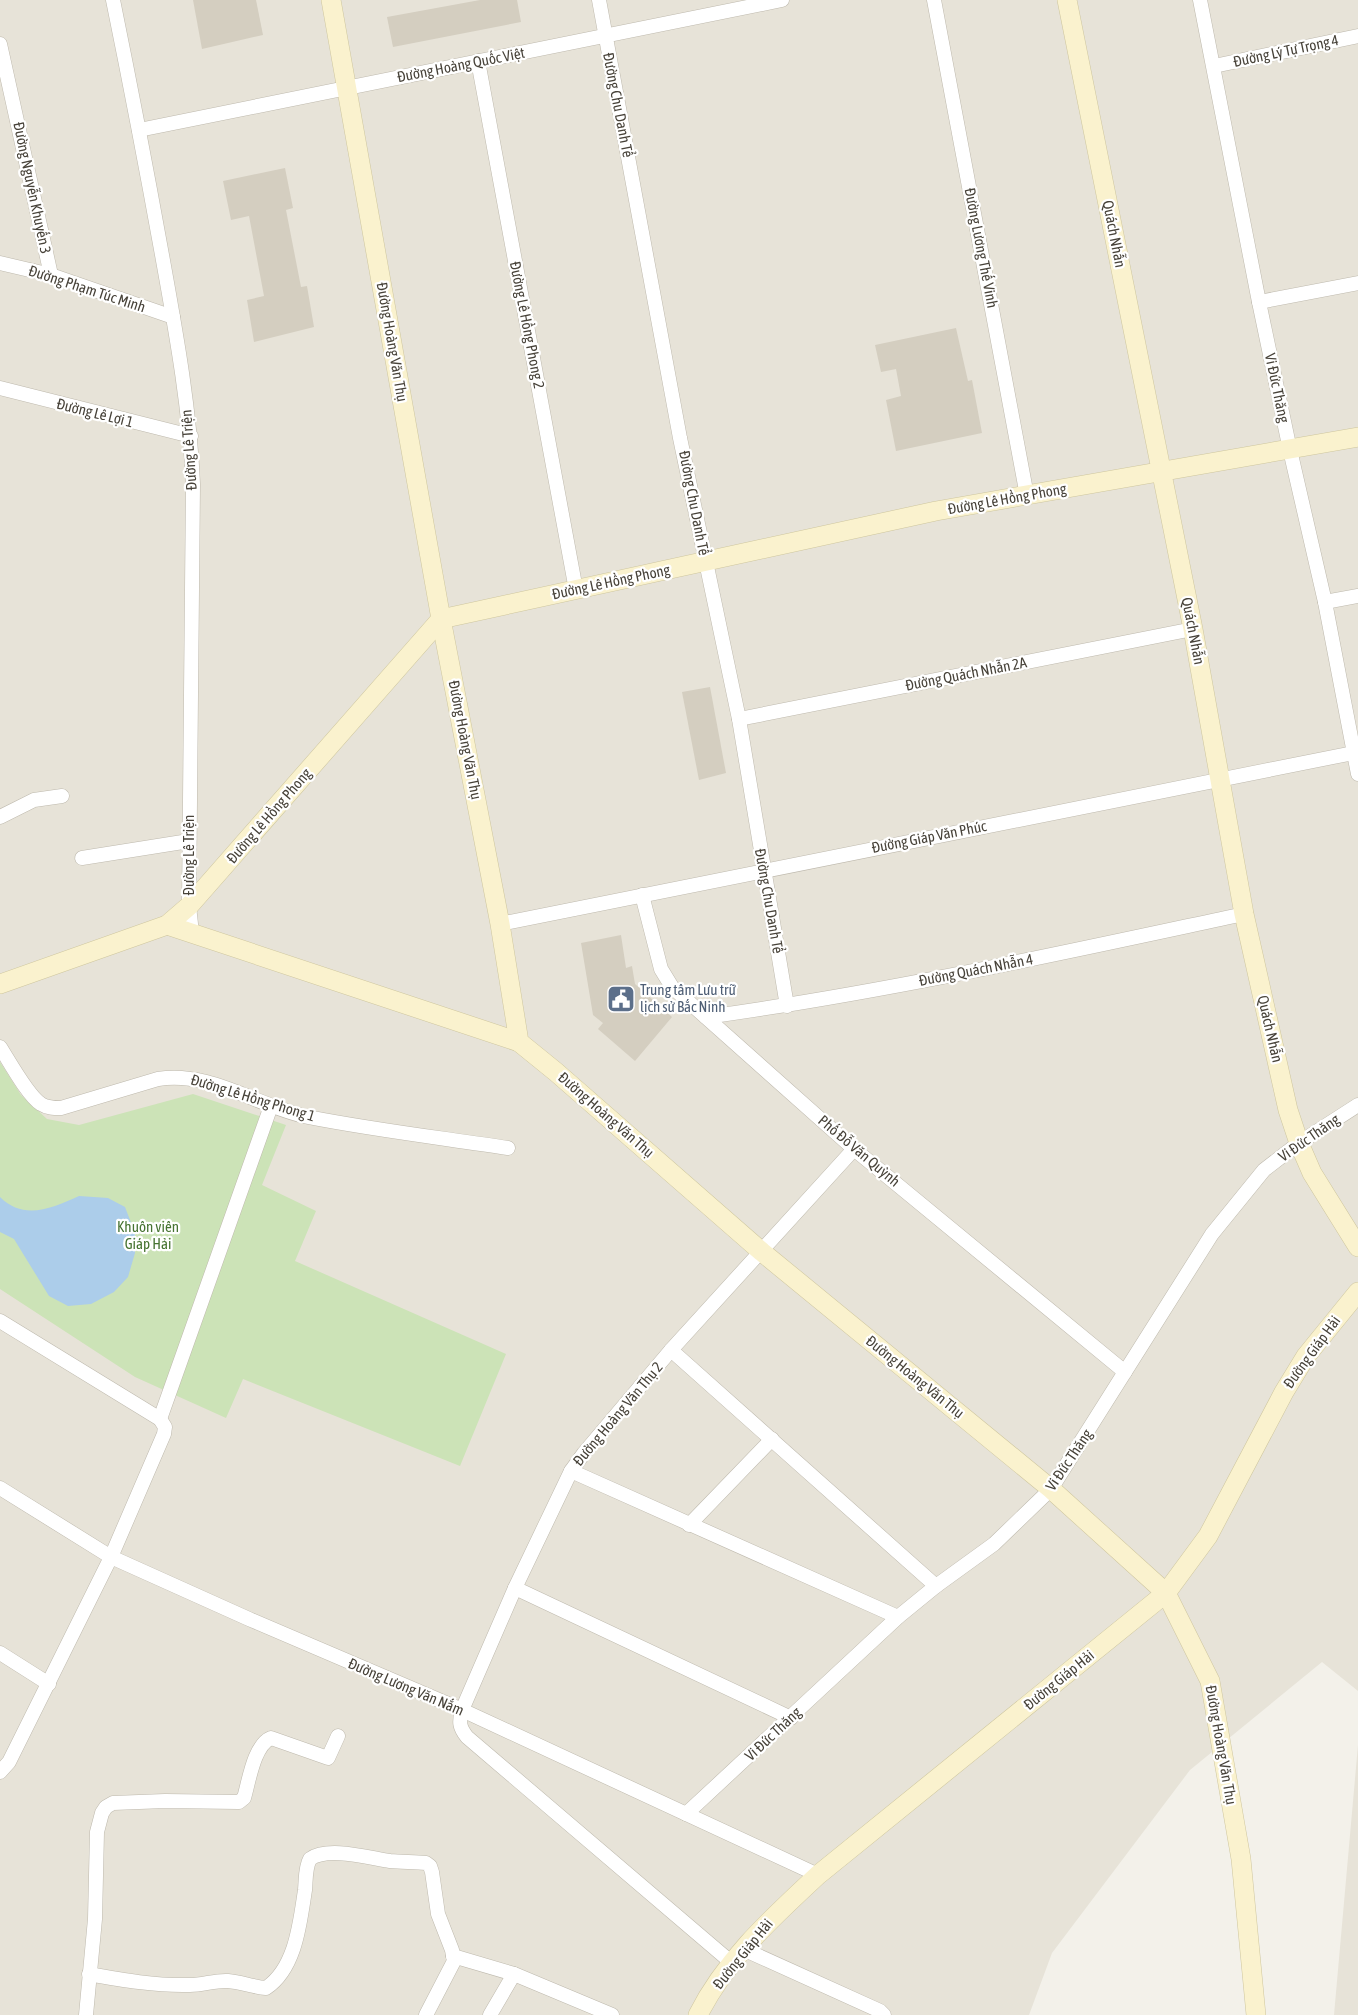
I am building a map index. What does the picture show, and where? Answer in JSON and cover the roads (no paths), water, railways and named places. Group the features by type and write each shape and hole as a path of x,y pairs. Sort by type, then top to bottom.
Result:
{"street":[{"name":"Đường Lê Triện","path":"113,0 173,317 191,436 193,484 189,906 192,933"},
{"name":"Đường Hoàng Văn Thụ","path":"331,0 348,87 441,619 500,924 519,1042 762,1252 1051,1489 1166,1593 1210,1681 1241,1859 1256,2015"},
{"name":"Đường Chu Danh Tể","path":"599,0 680,438 739,719 787,1006"},
{"name":"Đường Hoàng Quốc Việt","path":"139,130 782,0"},
{"name":"Đường Lương Thế Vinh","path":"934,0 1027,496"},
{"name":"Quách Nhẫn","path":"1067,0 1193,630 1244,914 1288,1110 1299,1144 1312,1173 1358,1247"},
{"name":"Vi Đức Thăng","path":"1200,0 1259,302 1290,450 1325,602 1356,752 1358,774"},
{"name":"Đường Lý Tự Trọng 4","path":"1214,66 1358,36"},
{"name":"Đường Nguyễn Khuyến 3","path":"0,44 51,275"},
{"name":"Đường Lê Hồng Phong 2","path":"478,61 576,590"},
{"name":"Đường Phạm Túc Minh","path":"0,263 51,275 173,317"},
{"path":"1259,302 1358,283"},
{"name":"Đường Lê Lợi 1","path":"0,388 191,436"},
{"name":"Đường Lê Hồng Phong","path":"0,984 168,925 189,906 441,619 936,511 1162,473 1358,437"},
{"path":"1325,602 1358,596"},
{"name":"Đường Quách Nhẫn 2A","path":"739,719 1193,630"},
{"name":"Đường Giáp Văn Phúc","path":"500,924 1356,752"},
{"path":"0,817 34,800 62,796"},
{"path":"82,858 189,841"},
{"name":"Phố Đỗ Văn Quỳnh","path":"642,895 654,947 667,980 672,987 854,1148 1125,1372"},
{"name":"Đường Quách Nhẫn 4","path":"706,1017 787,1006 1046,957 1244,914"},
{"path":"168,925 519,1042"},
{"name":"Đường Lê Hồng Phong 1","path":"0,1047 32,1094 41,1104 49,1108 61,1108 172,1077 189,1078 208,1082 271,1106 307,1116 508,1148"},
{"name":"Vi Đức Thăng","path":"686,1814 898,1617 936,1586 994,1544 1051,1489 1212,1234 1264,1170 1358,1105"},
{"path":"160,1419 271,1106"},
{"name":"Đường Hoàng Văn Thụ 2","path":"462,1710 515,1588 571,1471 671,1350 762,1252 854,1148"},
{"name":"Đường Giáp Hải","path":"698,2015 738,1956 773,1916 818,1875 1166,1593 1208,1536 1284,1392 1306,1356 1358,1292"},
{"path":"0,1321 160,1419 165,1427 164,1434 111,1557 9,1762 0,1772"},
{"path":"671,1350 936,1586"},
{"path":"689,1525 772,1438"},
{"path":"571,1471 898,1617"},
{"name":"Đường Lương Văn Nắm","path":"0,1488 111,1557 249,1619 462,1710 818,1875"},
{"path":"515,1588 791,1718"},
{"path":"0,1652 49,1684"},
{"path":"462,1710 459,1722 461,1729 467,1737 738,1956 880,2011 884,2015"},
{"path":"86,2015 94,1919 98,1832 102,1814 106,1807 113,1803 165,1801 239,1802 244,1798 259,1749 264,1741 271,1738 328,1758 338,1736"},
{"path":"89,1974 128,1981 189,1985 225,1981 266,1988 280,1974 291,1955 298,1930 310,1859 318,1855 349,1854 390,1861 426,1863 430,1866 438,1914 454,1961 426,2015"},
{"path":"453,1956 514,1974 612,2015"},
{"path":"490,2015 514,1974"}],"water":[{"path":"79,1196 108,1198 125,1207 135,1233 135,1253 128,1277 114,1292 91,1304 68,1306 49,1296 14,1239 0,1232 0,1197 19,1209 38,1210 59,1205"}],"place":[{"name":"Trung tâm Lưu trữ lịch sử Bắc Ninh","path":"621,999"}],"park label":[{"name":"Khuôn viên Giáp Hải","path":"148,1236"}]}
